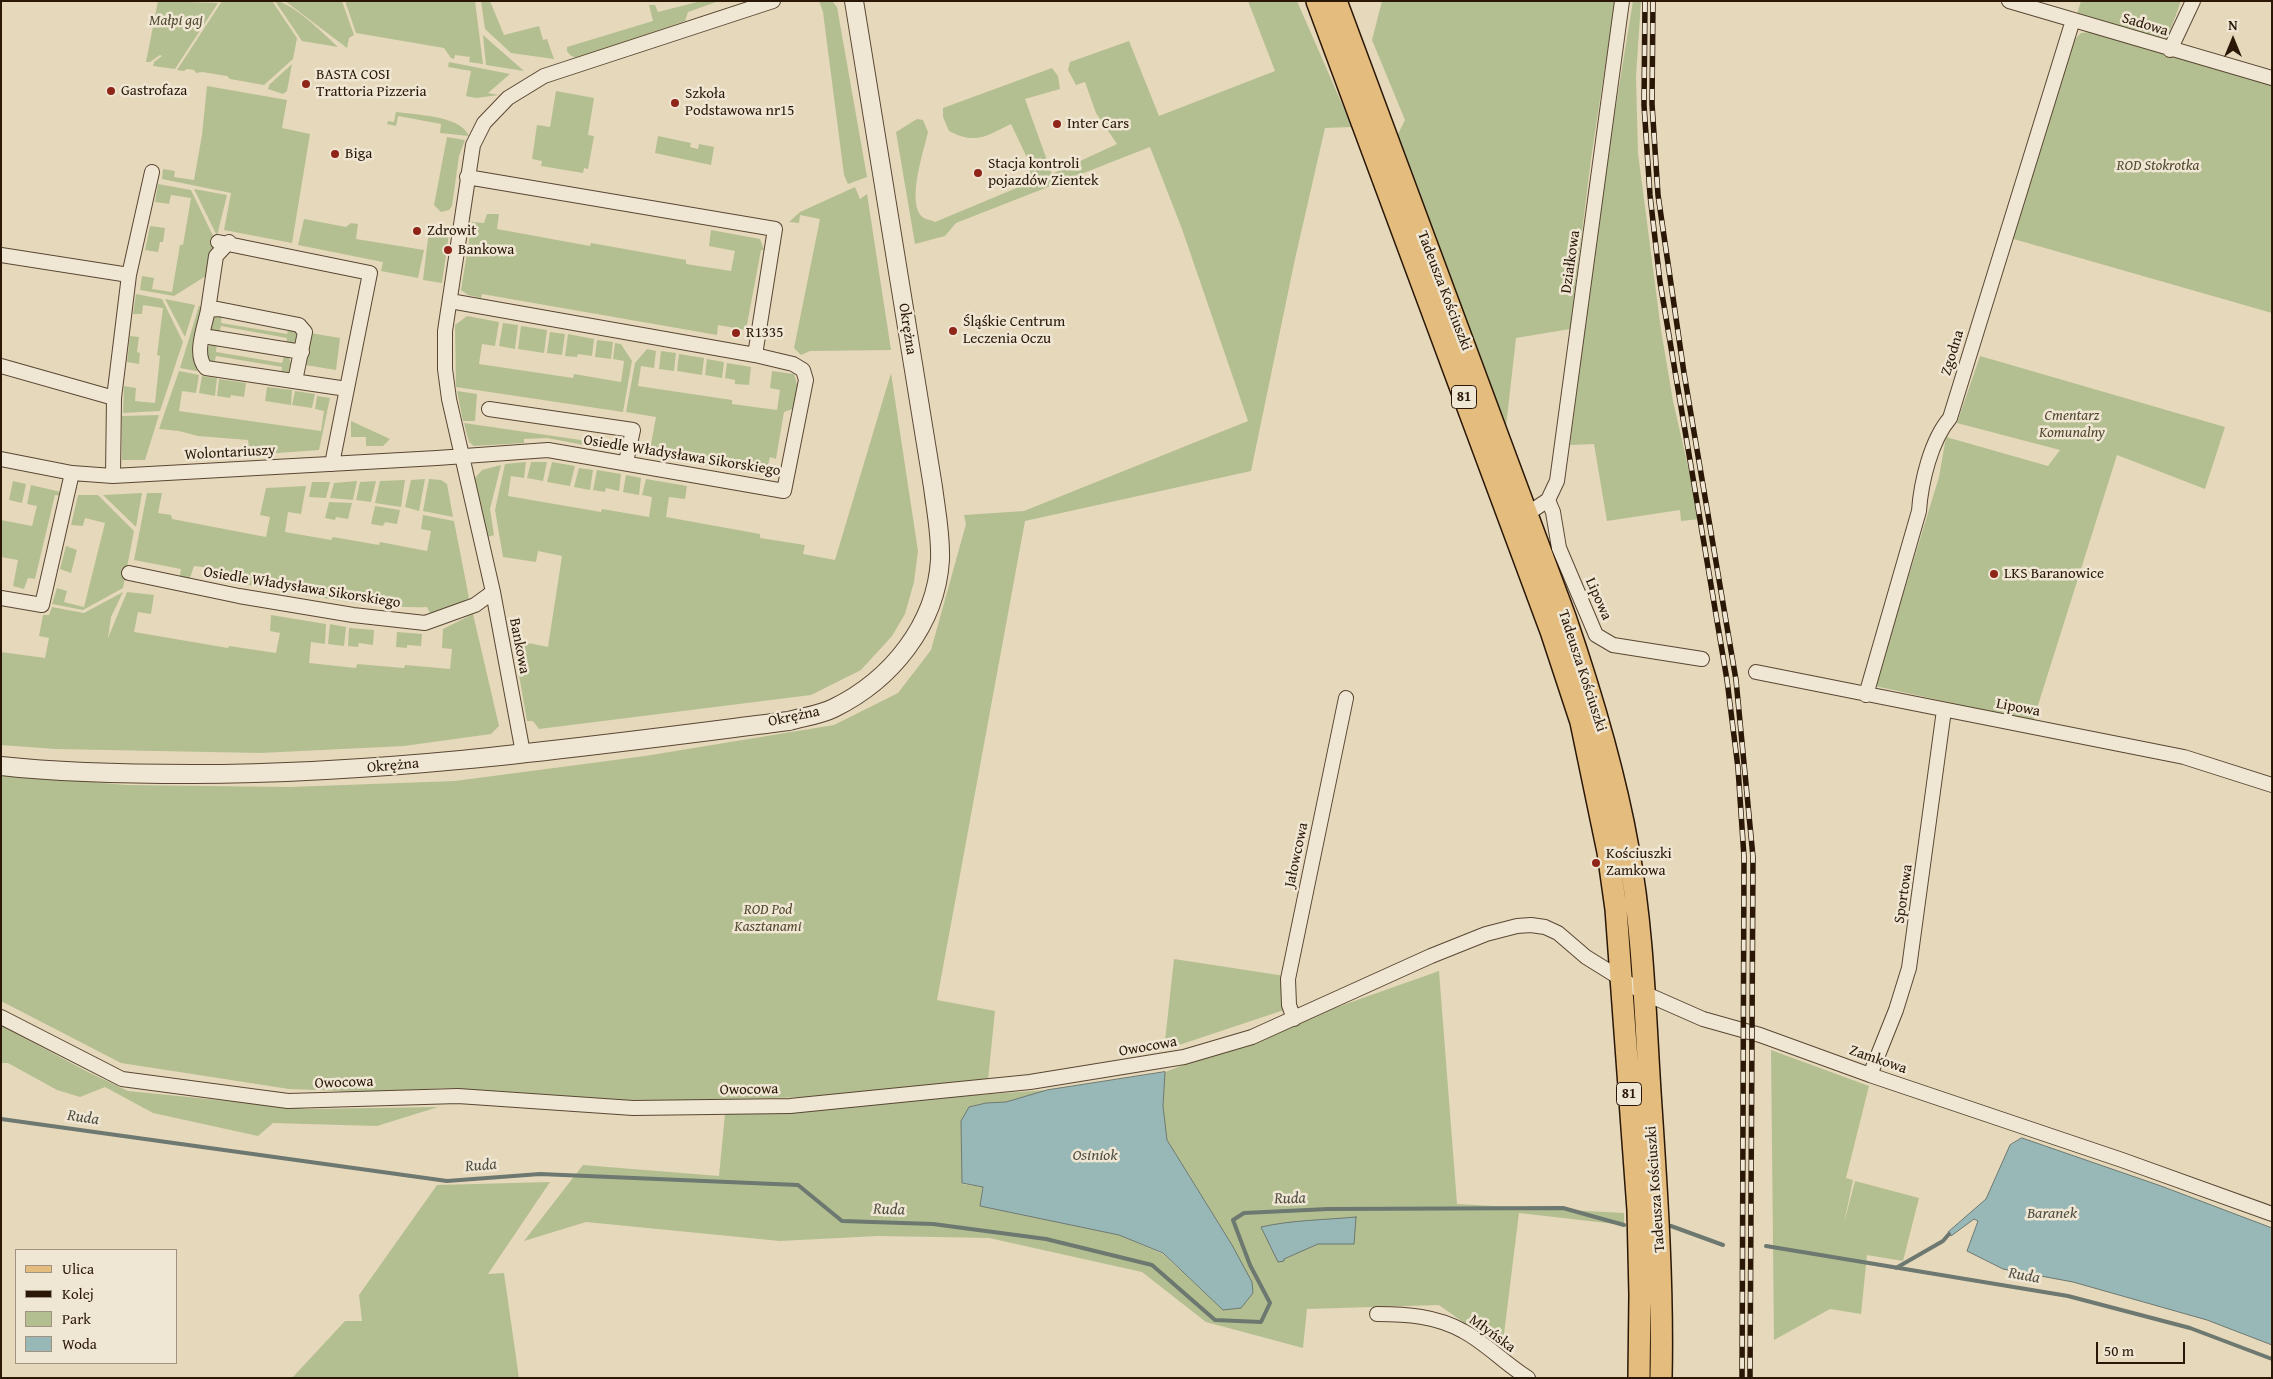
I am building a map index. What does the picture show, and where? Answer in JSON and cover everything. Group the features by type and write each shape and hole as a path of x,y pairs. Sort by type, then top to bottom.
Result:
{"main road":[{"name":"Tadeusza Kościuszki","path":"1317,1 1532,579 1575,701 1608,852 1616,908 1638,1210 1639,1378"},
{"name":"Tadeusza Kościuszki","path":"1336,1 1527,514 1574,644 1609,755 1629,849 1637,910 1644,993 1661,1247 1661,1378"}],"street":[{"name":"Bankowa","path":"523,753 493,592 449,399 445,368 445,331 466,177 473,145 484,123 508,98 534,81 566,68 773,1"},
{"name":"Okrężna","path":"1,766 126,774 271,774 383,768 789,721 832,709 874,684 899,659 928,611 938,574 940,546 854,1"},
{"name":"Działkowa","path":"1548,500 1557,482 1561,457 1622,1"},
{"name":"Sadowa","path":"2009,1 2170,50 2272,78"},
{"path":"2170,50 2193,1"},
{"name":"Zgodna","path":"1866,694 1919,510 1920,490 1940,430 1950,418 2074,20"},
{"path":"113,476 114,398 129,275 152,172"},
{"path":"466,177 775,229 755,355"},
{"path":"332,464 347,389 370,273 224,242 216,256 200,352 202,363 206,368 347,389"},
{"path":"1,255 129,275"},
{"name":"Osiedle Władysława Sikorskiego","path":"450,301 755,355 793,364 803,370 806,380 784,491 626,462 548,450 463,457"},
{"path":"208,310 218,309 299,325 305,332 295,381"},
{"path":"203,336 302,352"},
{"path":"1,366 114,398"},
{"path":"489,409 632,430 626,462"},
{"name":"Wolontariuszy","path":"1,459 72,473 113,476 463,457"},
{"path":"1,598 42,604 72,473"},
{"path":"1527,514 1548,500"},
{"name":"Lipowa","path":"1548,500 1553,512 1559,548 1596,635 1613,645 1702,659"},
{"name":"Osiedle Władysława Sikorskiego","path":"130,573 239,596 353,615 426,622 474,604 493,592"},
{"name":"Lipowa","path":"1756,672 2184,757 2272,785"},
{"name":"Jałowcowa","path":"1294,1019 1289,1005 1288,978 1346,698"},
{"name":"Sportowa","path":"1870,1075 1896,1010 1909,968 1944,710"},
{"name":"Zamkowa","path":"1486,934 1518,926 1545,927 1558,933 1586,957 1644,993 1703,1018 1760,1035 2272,1214"},
{"name":"Owocowa","path":"1,1017 122,1079 288,1101 458,1096 632,1108 790,1106 1030,1082 1184,1057 1252,1036 1294,1019 1431,956 1486,934"},
{"name":"Młyńska","path":"1377,1314 1414,1315 1455,1327 1470,1335 1513,1369 1528,1378"}],"green space":[{"name":"Małpi gaj","path":"158,1 218,3 175,69 153,66 154,62 162,56 160,55 150,62 146,62"},
{"path":"222,1 272,1 297,38 293,59 264,85 230,79 227,76 202,72 196,73 194,70 177,70"},
{"path":"275,1 282,2 299,12 338,47 302,41"},
{"path":"285,1 342,1 354,35 349,38 347,48"},
{"path":"345,1 475,1 483,64 469,62 470,57 455,55 454,59 451,58 444,48 356,33"},
{"path":"481,1 490,1 504,35 539,26 543,40 547,39 554,59 511,53 485,29"},
{"path":"701,1 719,1 688,12 685,21 576,58 567,51 567,47 653,21 649,5 655,5 658,12"},
{"path":"819,1 832,1 837,7 867,177 848,184 844,175 823,12"},
{"name":"ROD Pod Kasztanami","path":"1248,1 1297,1 1352,127 1325,128 1295,259 1251,471 1025,521 937,1000 995,1011 988,1080 814,1097 639,1101 448,1088 368,1092 289,1089 121,1063 1,1001 1,774 126,785 289,787 455,781 645,756 834,725 898,693 931,650 966,524 964,515 1024,511 1248,421 1182,229 1150,147 956,223 945,236 915,244 896,132 917,119 923,120 928,132 917,177 916,202 919,212 924,218 935,222 1031,182 1029,162 1011,124 988,135 967,138 949,131 943,117 943,108 1052,68 1058,76 1060,89 1025,99 1052,174 1117,144 1096,113 1085,82 1076,85 1068,70 1070,62 1129,41 1159,116 1275,71"},
{"path":"1382,1 1615,1 1591,159 1570,329 1516,338 1506,427 1397,136 1405,120 1372,40"},
{"path":"1633,1 1641,1 1636,77 1638,153 1661,330 1673,401 1700,519 1681,521 1680,510 1607,521 1594,444 1570,445 1604,178"},
{"path":"2081,1 2181,1 2166,42 2077,14"},
{"name":"ROD Stokrotka","path":"2090,32 2272,82 2272,313 2010,238 2072,42 2081,33"},
{"path":"483,35 524,71 486,65"},
{"path":"449,62 510,74 488,93 499,95 476,98 466,96 471,71 448,67"},
{"path":"292,64 287,91 283,94 268,89 269,85"},
{"path":"207,86 287,100 282,128 310,134 292,243 224,230 231,193 162,179 163,169 175,171 174,177 194,180 202,135"},
{"path":"556,91 594,98 588,135 594,136 588,169 584,168 583,173 541,166 542,161 532,159 537,125 550,127"},
{"path":"396,112 426,115 447,120 464,129 469,136 440,133 441,124 398,116 396,126 387,124 388,121 394,122"},
{"path":"658,136 691,143 690,147 698,149 699,144 714,147 711,165 655,153"},
{"path":"447,137 465,140 459,156 452,206 449,210 441,212 434,205"},
{"path":"158,184 191,190 216,242 209,274 174,296 140,290 142,276 154,278 152,289 172,292 191,198 171,195 169,204 155,202"},
{"path":"855,187 860,199 867,194 891,350 810,351 801,355 794,348 820,219 800,215 799,223 789,222 800,212"},
{"path":"194,189 227,195 217,236"},
{"path":"487,214 499,214 497,229 590,246 591,243 686,260 686,264 731,271 735,251 709,246 711,230 760,239 764,250 761,250 746,330 718,325 717,335 482,294 481,298 468,295 461,290 472,222 484,223"},
{"path":"304,219 346,227 351,223 358,224 356,239 424,250 418,278 381,271 383,262 298,245"},
{"path":"150,226 165,228 163,242 160,242 158,252 145,250"},
{"path":"429,230 449,234 442,283 423,280"},
{"path":"136,294 162,299 183,342 160,411 123,413 124,386 136,388 135,401 155,403 160,356 157,355 163,308 143,305 142,314 133,314"},
{"path":"165,299 195,305 185,337"},
{"path":"199,306 204,306 207,373 180,368"},
{"path":"217,314 222,315 221,323 287,334 289,327 296,332 297,341 289,346 286,345 287,338 221,326 219,334 213,332 209,326 212,317"},
{"path":"467,316 499,322 495,346 482,344 479,364 573,378 574,374 621,382 624,361 613,359 615,343 621,344 632,361 623,412 456,387 455,325"},
{"path":"503,323 518,325 515,349 499,346"},
{"path":"521,326 547,330 544,353 518,349"},
{"path":"550,332 565,334 562,355 547,353"},
{"path":"310,333 340,338 336,370 305,365"},
{"path":"568,334 594,339 592,356 578,354 577,357 565,356"},
{"path":"130,336 139,337 137,352 140,353 139,364 127,362"},
{"path":"597,340 613,342 611,359 595,357"},
{"path":"213,343 217,344 216,352 282,363 284,356 288,356 293,367 288,374 281,375 282,367 216,356 214,364 211,364 206,359 206,349"},
{"path":"647,349 656,351 654,368 641,366 638,386 732,400 732,404 777,410 780,390 770,388 772,371 794,374 798,388 795,408 784,412 776,459 770,457 768,465 774,465 774,470 766,476 649,455 656,417 626,412 635,363"},
{"path":"661,351 676,353 674,371 659,369"},
{"path":"679,354 704,358 702,375 677,371"},
{"name":"Cmentarz Komunalny","path":"1980,356 2225,427 2205,489 2117,455 2033,721 1875,686 1939,477 1946,437 2048,466 2060,450 1957,423"},
{"path":"707,359 724,362 722,378 705,375"},
{"path":"727,363 751,367 749,385 735,384 735,380 725,378"},
{"path":"179,371 199,375 196,393 182,391 179,411 321,431 324,411 315,409 317,396 330,398 319,450 250,455 248,440 198,436 179,431 159,429"},
{"path":"891,373 918,551 914,582 905,614 892,636 861,670 811,695 539,729 533,721 527,721 513,640 548,647 562,556 538,551 536,562 503,557 495,510 505,464 526,462 524,478 511,476 508,496 601,512 602,509 649,517 652,497 642,495 646,479 687,486 685,499 669,497 666,517 760,534 760,538 805,545 803,554 835,560"},
{"path":"202,376 217,378 215,396 199,393"},
{"path":"219,379 246,383 244,397 231,395 230,398 217,396"},
{"path":"267,387 292,390 291,405 265,401"},
{"path":"295,391 315,394 312,408 292,405"},
{"path":"457,391 477,394 475,421 463,421"},
{"path":"159,415 145,460 122,460 122,416"},
{"path":"351,421 390,439 383,446 366,446 366,437 351,437"},
{"path":"464,423 622,446 621,452 547,438 524,439 524,443 474,446 469,442"},
{"path":"531,462 547,462 543,481 527,478"},
{"path":"552,462 575,466 570,486 547,482"},
{"path":"501,465 490,509 494,535 488,537 474,479 482,470"},
{"path":"579,468 593,470 590,490 574,487"},
{"path":"597,470 621,474 619,491 606,488 605,492 593,490"},
{"path":"626,475 641,478 639,495 623,492"},
{"path":"425,479 419,511 405,507 411,480"},
{"path":"429,479 441,480 447,484 453,517 423,511"},
{"path":"405,480 401,507 375,503 380,481"},
{"path":"13,481 26,484 22,503 9,500"},
{"path":"357,481 353,500 330,498 334,483"},
{"path":"376,481 371,502 356,500 360,482"},
{"path":"312,482 330,482 326,498 309,497"},
{"path":"31,485 61,492 63,496 55,495 35,579 28,578 24,589 13,586 18,560 1,557 1,520 32,526 37,506 27,504"},
{"path":"306,486 301,514 288,512 285,532 331,540 333,537 379,545 380,542 427,551 431,531 421,529 423,515 454,521 469,598 455,607 431,615 427,607 382,606 244,584 245,576 203,570 203,567 194,566 187,582 179,580 181,569 134,560 147,493 162,493 158,513 171,515 172,519 266,537 270,517 260,515 266,488"},
{"path":"142,493 136,527 103,495"},
{"path":"78,495 98,495 134,531 123,588 83,610 52,604 57,588 67,591 64,602 84,607 105,523 85,518 83,526 71,525"},
{"path":"329,502 352,503 348,519 336,517 335,520 325,518"},
{"path":"375,506 400,510 397,524 385,522 383,526 371,524"},
{"path":"66,546 77,550 71,573 60,569"},
{"path":"123,592 111,617 108,638 127,592 154,595 151,614 138,612 134,632 228,648 229,646 276,653 280,633 270,631 271,615 326,624 325,644 311,642 309,663 356,668 357,664 404,668 405,665 450,669 452,649 442,648 443,629 473,614 499,726 491,734 404,746 260,753 55,749 1,745 1,652 45,658 49,638 39,636 43,615 49,615 52,607 84,613"},
{"path":"330,624 346,627 344,646 328,644"},
{"path":"349,628 374,630 373,645 359,643 358,647 348,646"},
{"path":"397,632 422,634 421,646 407,645 407,648 396,647"},
{"path":"1174,959 1285,976 1284,1010 1164,1050"},
{"path":"1439,971 1457,1204 1624,1213 1624,1225 1519,1213 1502,1350 1439,1305 1307,1309 1303,1348 1206,1322 1142,1272 989,1238 878,1236 780,1241 586,1222 524,1241 583,1165 719,1176 725,1114 781,1114 948,1097 1047,1090 1006,1102 986,1103 969,1107 961,1121 962,1184 983,1187 980,1206 1119,1235 1163,1254 1223,1310 1232,1245 1167,1140 1163,1106 1165,1072"},
{"path":"2,1026 128,1091 308,1109 438,1107 377,1126 273,1123 258,1136 153,1113 105,1087 80,1097 57,1090 8,1063 1,1063"},
{"path":"1771,1050 1869,1086 1846,1178 1853,1180 1844,1223 1855,1181 1919,1198 1903,1261 1867,1255 1861,1314 1830,1309 1774,1340"},
{"path":"550,1182 488,1274 504,1273 519,1378 292,1378 345,1321 362,1321 359,1295 437,1185"}],"water":[{"name":"Osiniok","path":"1165,1072 1163,1106 1167,1140 1232,1245 1252,1282 1253,1293 1241,1308 1223,1310 1163,1253 1119,1235 980,1206 983,1187 962,1183 961,1121 969,1107 986,1103 1006,1102 1047,1090"},
{"name":"Baranek","path":"2022,1138 2161,1186 2272,1228 2272,1345 2207,1320 2073,1282 2003,1269 1967,1251 1978,1221 1974,1219 1951,1236 1948,1232 1986,1199 2010,1145"},
{"path":"1356,1217 1354,1244 1318,1244 1284,1259 1284,1261 1278,1262 1261,1227 1296,1222"}],"waterway":[{"name":"Ruda","path":"1,1119 447,1181 540,1174 798,1185 842,1221 933,1224 1046,1239 1152,1265 1215,1320 1261,1322 1270,1303 1250,1265 1233,1220 1244,1213 1328,1209 1563,1208 1624,1225"},
{"name":"Ruda","path":"1671,1226 1723,1245"},
{"path":"1896,1268 1943,1241 1949,1234"},
{"name":"Ruda","path":"1766,1246 2068,1296 2190,1328 2272,1359"}],"railway":[{"path":"1645,1 1644,105 1650,195 1660,282 1727,680 1738,768 1744,857 1742,1378"},
{"path":"1653,1 1652,104 1658,195 1684,373 1736,680 1753,857 1750,1378"}],"place":[{"name":"BASTA COSI Trattoria Pizzeria","path":"306,84"},
{"name":"Gastrofaza","path":"111,91"},
{"name":"Szkoła Podstawowa nr15","path":"675,103"},
{"name":"Inter Cars","path":"1057,124"},
{"name":"Biga","path":"335,154"},
{"name":"Stacja kontroli pojazdów Zientek","path":"978,173"},
{"name":"Zdrowit","path":"417,231"},
{"name":"Bankowa","path":"448,250"},
{"name":"Śląśkie Centrum Leczenia Oczu","path":"953,331"},
{"name":"R1335","path":"736,333"},
{"name":"LKS Baranowice","path":"1994,574"},
{"name":"Kościuszki Zamkowa","path":"1596,863"}]}
